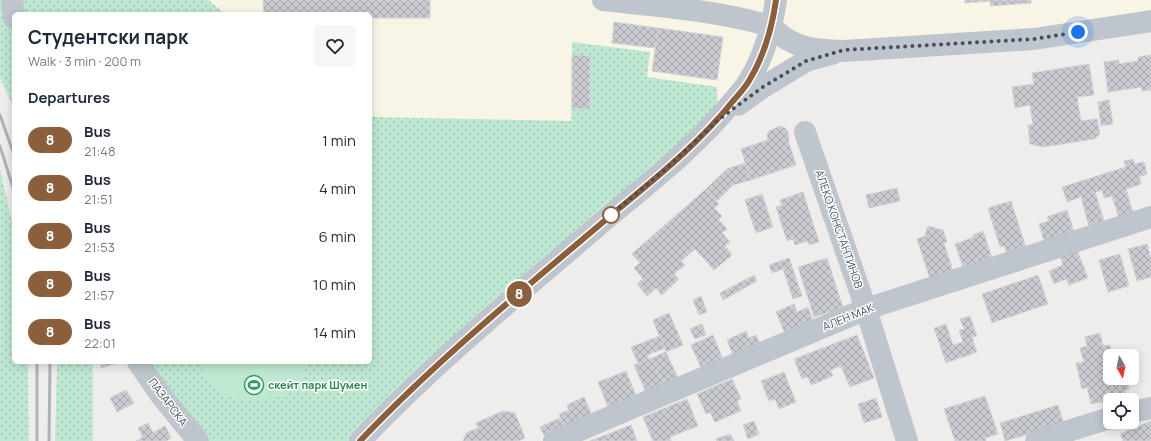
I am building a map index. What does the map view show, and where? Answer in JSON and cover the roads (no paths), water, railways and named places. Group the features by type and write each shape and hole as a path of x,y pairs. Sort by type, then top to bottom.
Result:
{"street":[{"path":"12,0 13,12"},
{"path":"603,0 742,18 772,26 784,38 799,46 815,49 844,50 1034,39 1151,21"},
{"path":"718,120 750,80 763,53 772,26 776,0"},
{"path":"360,441 437,366 542,274 667,168 718,120 763,87 806,61 844,50"},
{"name":"АЛЕКО КОНСТАНТИНОВ","path":"805,132 866,309 907,441"},
{"name":"АЛЕН МАК","path":"554,441 866,309 1151,217"},
{"name":"ПАЗАРСКА","path":"139,364 160,394 198,441"},
{"path":"1139,411 1151,408"},
{"path":"1036,441 1103,420"}],"railway":[{"path":"0,115 12,149"},
{"path":"0,146 12,185"},
{"path":"37,364 37,441"},
{"path":"49,441 50,364"}],"place":[{"name":"скейт парк Шумен","path":"254,385"}]}
